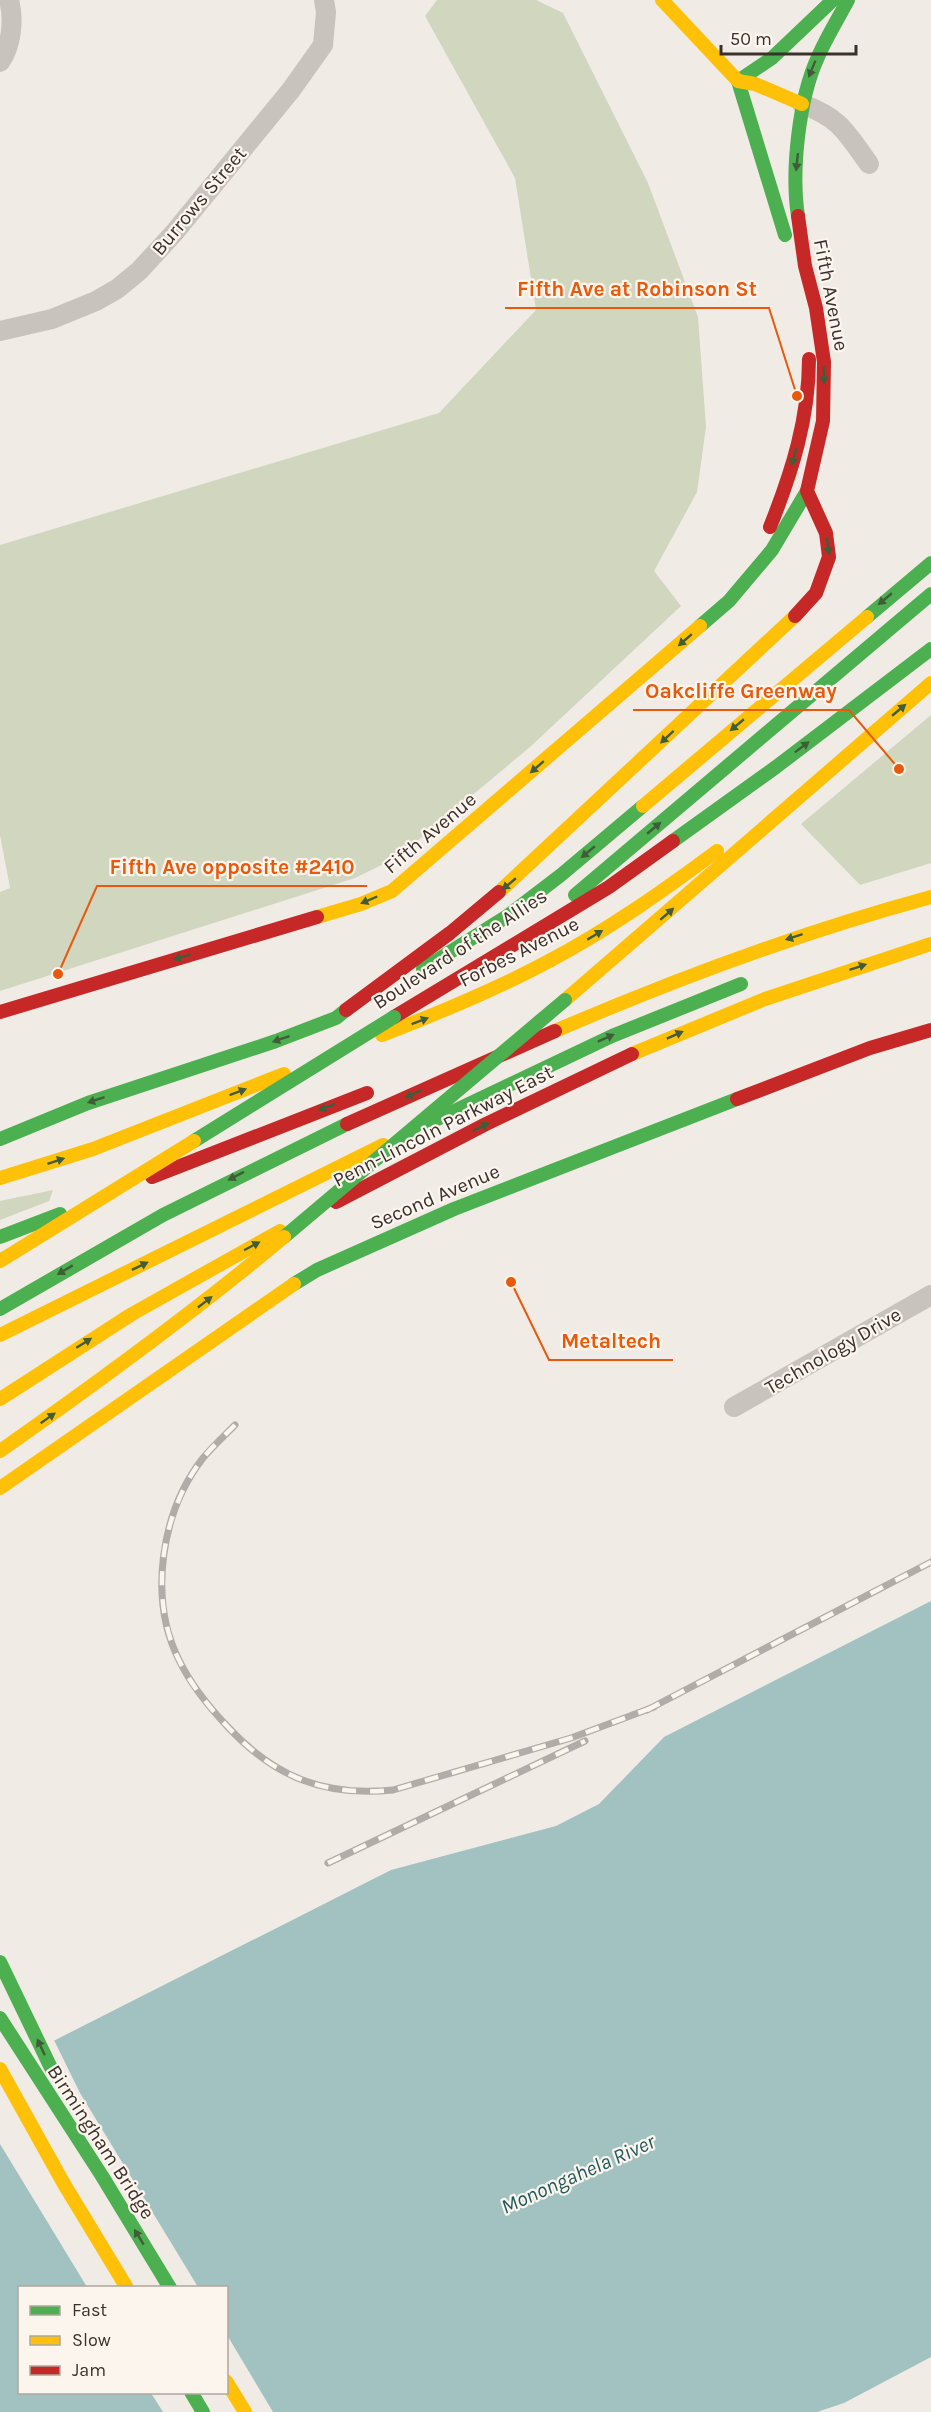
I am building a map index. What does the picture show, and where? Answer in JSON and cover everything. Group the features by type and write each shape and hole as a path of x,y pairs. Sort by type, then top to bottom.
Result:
{"main road":[{"path":"662,0 738,81 785,235"},
{"path":"738,81 772,58 833,0"},
{"name":"Fifth Avenue","path":"797,292 785,235 782,204 782,171 786,141 802,104 817,58 848,0"},
{"path":"738,81 755,84 802,104"},
{"name":"Fifth Avenue","path":"0,1012 361,904 392,891 729,601 746,582 782,535 807,491 823,421 824,362 816,308 803,258 797,211 796,176 802,104"},
{"name":"Fifth Avenue","path":"746,582 790,475 800,433 810,380 809,352 803,314"},
{"path":"336,1017 450,933 515,879 807,604 822,581 830,557 826,533 807,491"},
{"name":"Boulevard of the Allies","path":"0,1139 88,1102 276,1041 336,1017 421,970 506,917 533,897 931,563"},
{"name":"Boulevard of the Allies","path":"0,1261 520,937 577,893 931,594"},
{"path":"493,955 609,887 767,774 931,649"},
{"name":"Forbes Avenue","path":"0,1178 51,1163 135,1132 456,1006 528,973 596,934 661,892 867,737 931,683"},
{"path":"0,1451 131,1359 216,1294 663,918 867,737"},
{"name":"Penn-Lincoln Parkway East","path":"0,1309 124,1235 241,1174 600,1010 786,940 931,897"},
{"name":"Penn-Lincoln Parkway East","path":"0,1399 77,1348 188,1281 388,1174 564,1086 679,1033 740,1008 931,944"},
{"path":"0,1335 553,1062 672,1010 753,980"},
{"path":"443,1066 600,1010"},
{"name":"Second Avenue","path":"0,1488 275,1296 317,1270 454,1209 870,1048 931,1030"},
{"path":"0,1237 376,1090"},
{"path":"0,1962 102,2176"},
{"name":"Birmingham Bridge","path":"0,2018 102,2176 169,2286"},
{"path":"0,2069 64,2184 126,2286"},
{"path":"7,2110 64,2184"},
{"path":"228,2384 245,2412"},
{"path":"192,2394 203,2412"}],"street":[{"path":"0,62 5,55 10,33 12,10 9,0"},
{"name":"Burrows Street","path":"0,331 52,319 96,301 117,289 139,271 174,233 291,90 323,45 326,12 324,0"},
{"path":"802,104 832,117 869,164"},
{"name":"Technology Drive","path":"734,1407 931,1295"}],"green space":[{"path":"437,0 536,0 563,13 648,183 698,317 706,427 697,492 654,571 681,606 530,747 398,857 355,878 0,991 0,892 10,888 0,835 0,545 439,413 536,310 515,178 425,16"},
{"path":"931,715 931,863 860,885 801,824"},
{"path":"53,1190 49,1201 0,1220 0,1201"}],"water":[{"name":"Monongahela River","path":"931,1601 931,2357 844,2403 817,2412 0,2412 0,2068 391,1870 556,1826 599,1804 664,1737"}],"pier":[{"path":"53,2038 80,2093 197,2286 86,2286 0,2144 0,2065"},
{"path":"228,2337 273,2412 163,2412 152,2394 228,2394"}],"railway":[{"path":"235,1425 203,1458 177,1504 164,1556 162,1583 164,1610 169,1636 194,1687 245,1744 282,1771 302,1780 345,1790 393,1790 571,1738 654,1707"},
{"path":"647,1710 931,1562"},
{"path":"328,1863 585,1741"}],"traffic: fast":[{"path":"738,81 772,58 833,0"},
{"path":"798,216 796,157 801,113 811,74 848,0"},
{"path":"738,81 785,235"},
{"path":"700,626 729,601 772,550 807,491"},
{"path":"867,617 931,563"},
{"path":"575,895 931,594"},
{"path":"673,841 776,767 931,649"},
{"path":"423,969 506,917 561,875 643,806"},
{"path":"429,1123 612,1036 741,984"},
{"path":"284,1237 565,1000"},
{"path":"0,1139 88,1103 276,1041 336,1018 346,1010"},
{"path":"194,1141 394,1017"},
{"path":"294,1284 317,1270 454,1209 737,1099"},
{"path":"0,1309 163,1215 347,1124"},
{"path":"0,1237 60,1214"},
{"path":"0,1962 52,2070"},
{"path":"0,2018 102,2176 169,2286"},
{"path":"192,2394 203,2412"}],"traffic: slow":[{"path":"662,0 738,81 755,84 802,104"},
{"path":"499,892 795,616"},
{"path":"643,806 867,617"},
{"path":"317,917 361,904 392,891 700,626"},
{"path":"565,1000 931,683"},
{"path":"382,1035 446,1010 529,972 571,949 635,909 717,851"},
{"path":"555,1031 741,957 835,925 931,897"},
{"path":"632,1054 765,999 931,944"},
{"path":"0,1178 93,1149 284,1074"},
{"path":"0,1261 194,1141"},
{"path":"0,1335 383,1145"},
{"path":"0,1399 132,1314 280,1231"},
{"path":"0,1451 144,1347 284,1237"},
{"path":"0,1488 294,1284"},
{"path":"0,2069 64,2184 126,2286"},
{"path":"228,2384 245,2412"}],"traffic: jam":[{"path":"795,616 816,593 829,557 826,533 807,491 823,421 824,362 816,308 805,266 798,216"},
{"path":"770,527 798,444 806,402 809,359"},
{"path":"394,1017 609,887 673,841"},
{"path":"346,1010 450,933 499,892"},
{"path":"0,1012 317,917"},
{"path":"737,1099 870,1048 931,1030"},
{"path":"347,1124 555,1031"},
{"path":"336,1202 486,1124 632,1054"},
{"path":"152,1177 367,1093"}],"place":[{"name":"Fifth Ave at Robinson St","path":"797,396"},
{"name":"Oakcliffe Greenway","path":"899,769"},
{"name":"Fifth Ave opposite #2410","path":"58,974"},
{"name":"Metaltech","path":"511,1282"}]}
